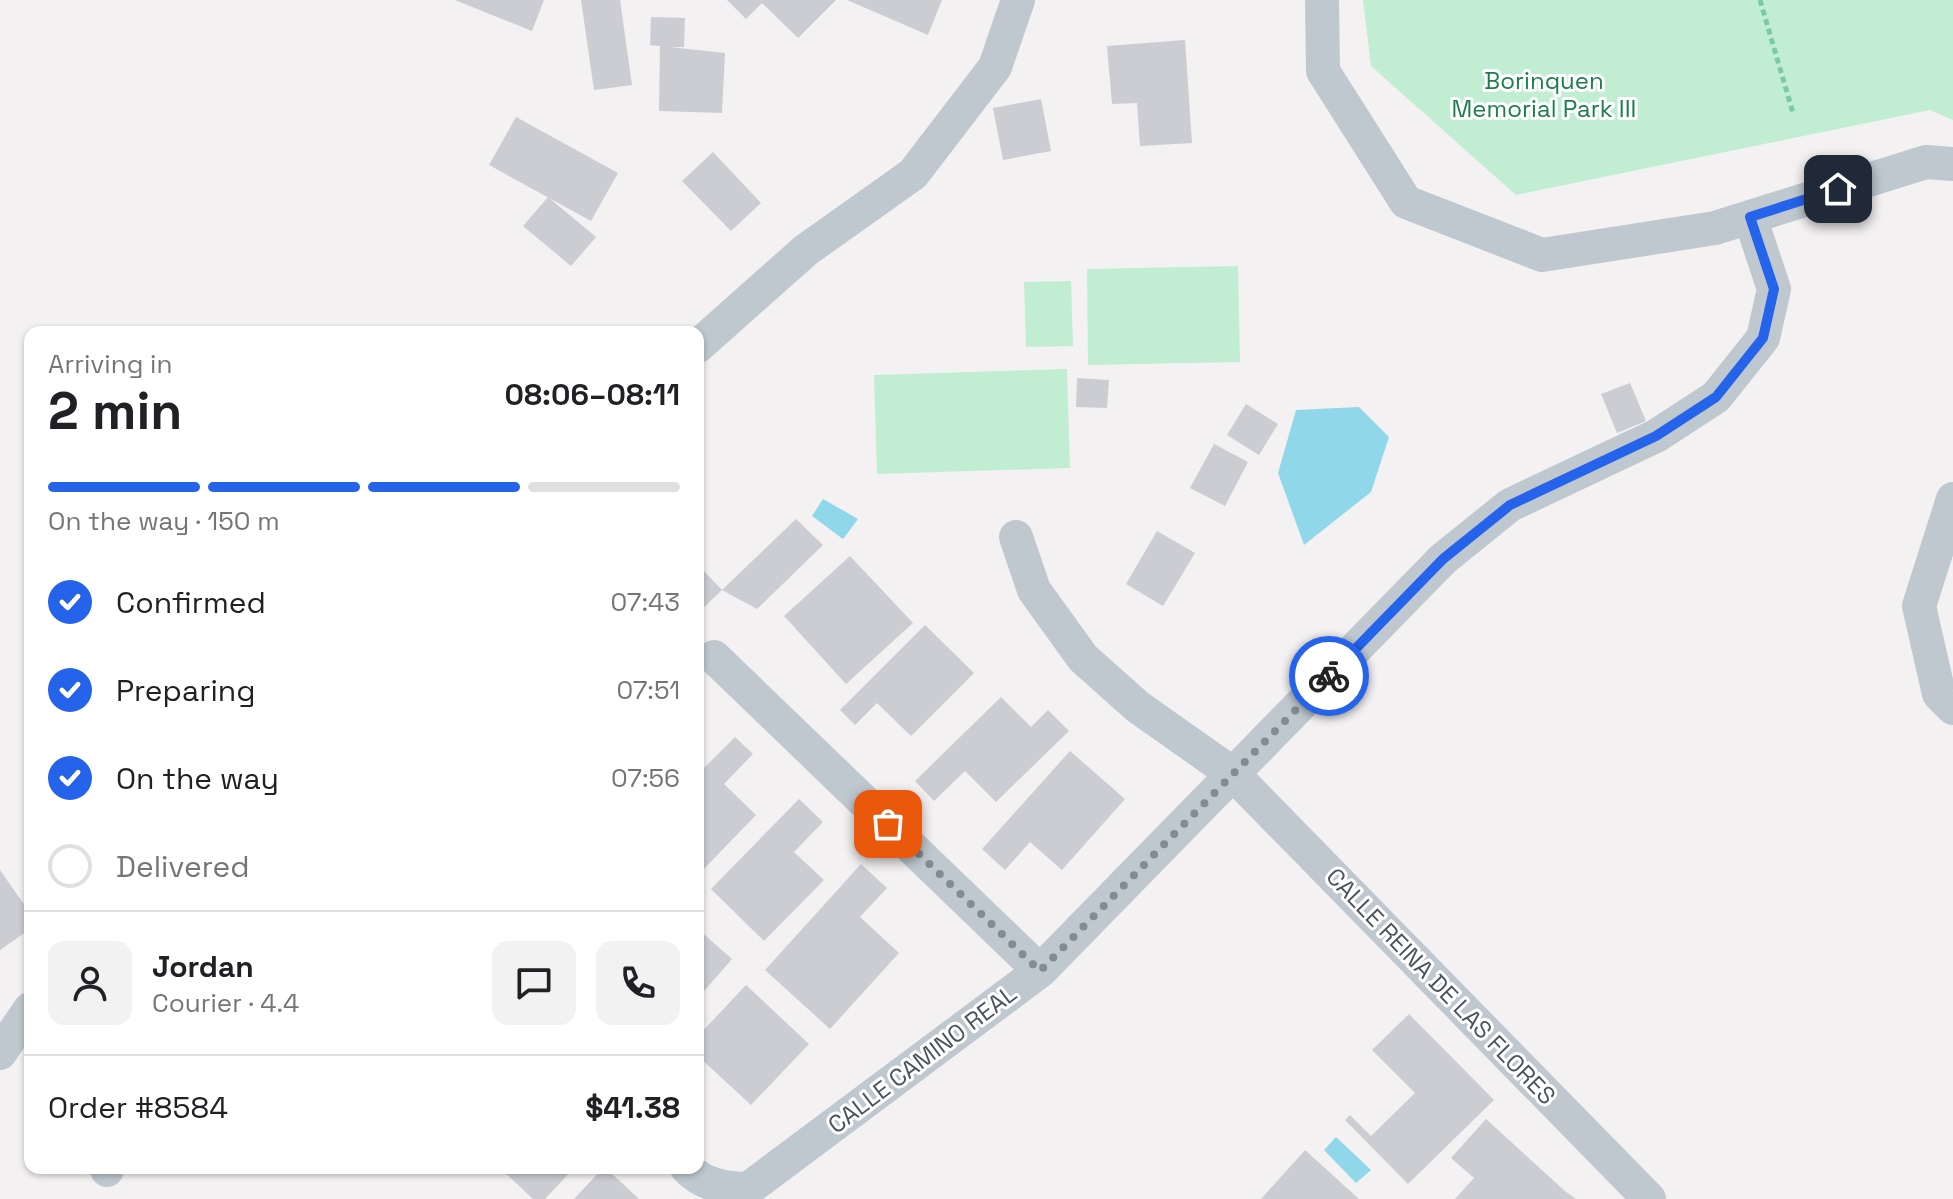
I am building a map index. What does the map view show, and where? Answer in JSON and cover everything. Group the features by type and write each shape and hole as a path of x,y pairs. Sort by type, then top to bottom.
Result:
{"street":[{"path":"704,341 806,250 913,174 995,67 1018,0"},
{"path":"1322,0 1323,71 1406,202 1542,255 1715,228 1926,162 1953,164"},
{"name":"CALLE CAMINO REAL","path":"693,1174 724,1189 748,1189 1040,971 1443,559 1510,505 1656,436 1716,397 1763,338 1774,289 1750,217"},
{"path":"1953,499 1919,606 1939,694 1953,708"},
{"name":"CALLE REINA DE LAS FLORES","path":"1016,537 1034,590 1083,658 1138,707 1233,774 1649,1199"},
{"path":"714,657 1040,971"},
{"path":"0,1053 24,1018"}],"path":[{"path":"1760,0 1793,113"}],"green space":[{"name":"Borinquen Memorial Park III","path":"1363,0 1953,0 1953,120 1930,110 1516,195 1371,66"},
{"path":"1238,266 1240,362 1088,365 1087,269"},
{"path":"1071,281 1073,346 1026,347 1024,282"},
{"path":"1067,369 1070,468 877,474 874,375"}],"water":[{"path":"1359,407 1389,437 1371,492 1304,545 1278,473 1296,410"},
{"path":"823,499 858,519 843,539 812,516"},
{"path":"1336,1137 1371,1170 1356,1183 1324,1150"}],"building":[{"path":"455,0 544,0 532,31"},
{"path":"581,0 620,0 632,85 594,90"},
{"path":"727,0 836,0 798,38 762,3 746,19"},
{"path":"847,0 942,0 928,35"},
{"path":"651,17 685,18 684,47 670,47 725,53 722,113 659,111 660,46 650,45"},
{"path":"1185,40 1192,143 1140,146 1137,103 1112,104 1107,46"},
{"path":"1041,99 1051,151 1003,160 993,108"},
{"path":"516,117 618,173 591,221 489,165"},
{"path":"713,152 761,203 731,231 682,181"},
{"path":"548,197 596,237 571,266 523,226"},
{"path":"1077,378 1109,380 1107,408 1076,407"},
{"path":"1630,383 1646,421 1617,433 1601,394"},
{"path":"1246,404 1278,424 1259,455 1227,435"},
{"path":"1214,444 1248,462 1225,506 1190,488"},
{"path":"796,519 823,545 757,609 722,590"},
{"path":"1157,531 1195,553 1163,606 1126,584"},
{"path":"850,556 913,623 846,684 784,616"},
{"path":"704,571 722,590 704,607"},
{"path":"925,625 974,673 911,736 877,703 855,725 840,710"},
{"path":"1001,697 1031,727 1048,710 1069,731 996,802 965,771 934,801 915,781"},
{"path":"735,737 753,754 724,784 756,815 704,869 704,768"},
{"path":"1070,751 1125,799 1062,870 1030,842 1005,870 982,849"},
{"path":"799,799 823,822 794,852 824,880 764,941 711,889"},
{"path":"861,864 887,888 860,917 899,953 830,1029 765,970"},
{"path":"0,870 24,904 24,933 0,950"},
{"path":"704,934 732,959 704,991"},
{"path":"746,985 809,1044 751,1105 704,1062 704,1030"},
{"path":"1409,1014 1494,1100 1408,1184 1345,1120 1350,1115 1371,1136 1415,1093 1372,1050"},
{"path":"1486,1119 1576,1199 1455,1199 1474,1178 1451,1158"},
{"path":"1305,1150 1359,1199 1261,1199"},
{"path":"506,1174 568,1174 545,1199 533,1199"},
{"path":"597,1174 612,1174 639,1199 574,1199"}],"way so far":[{"path":"888,824 1040,971 1329,676"}],"route":[{"path":"1329,676 1443,559 1510,505 1656,436 1716,397 1763,338 1774,289 1750,217 1838,189"}]}
